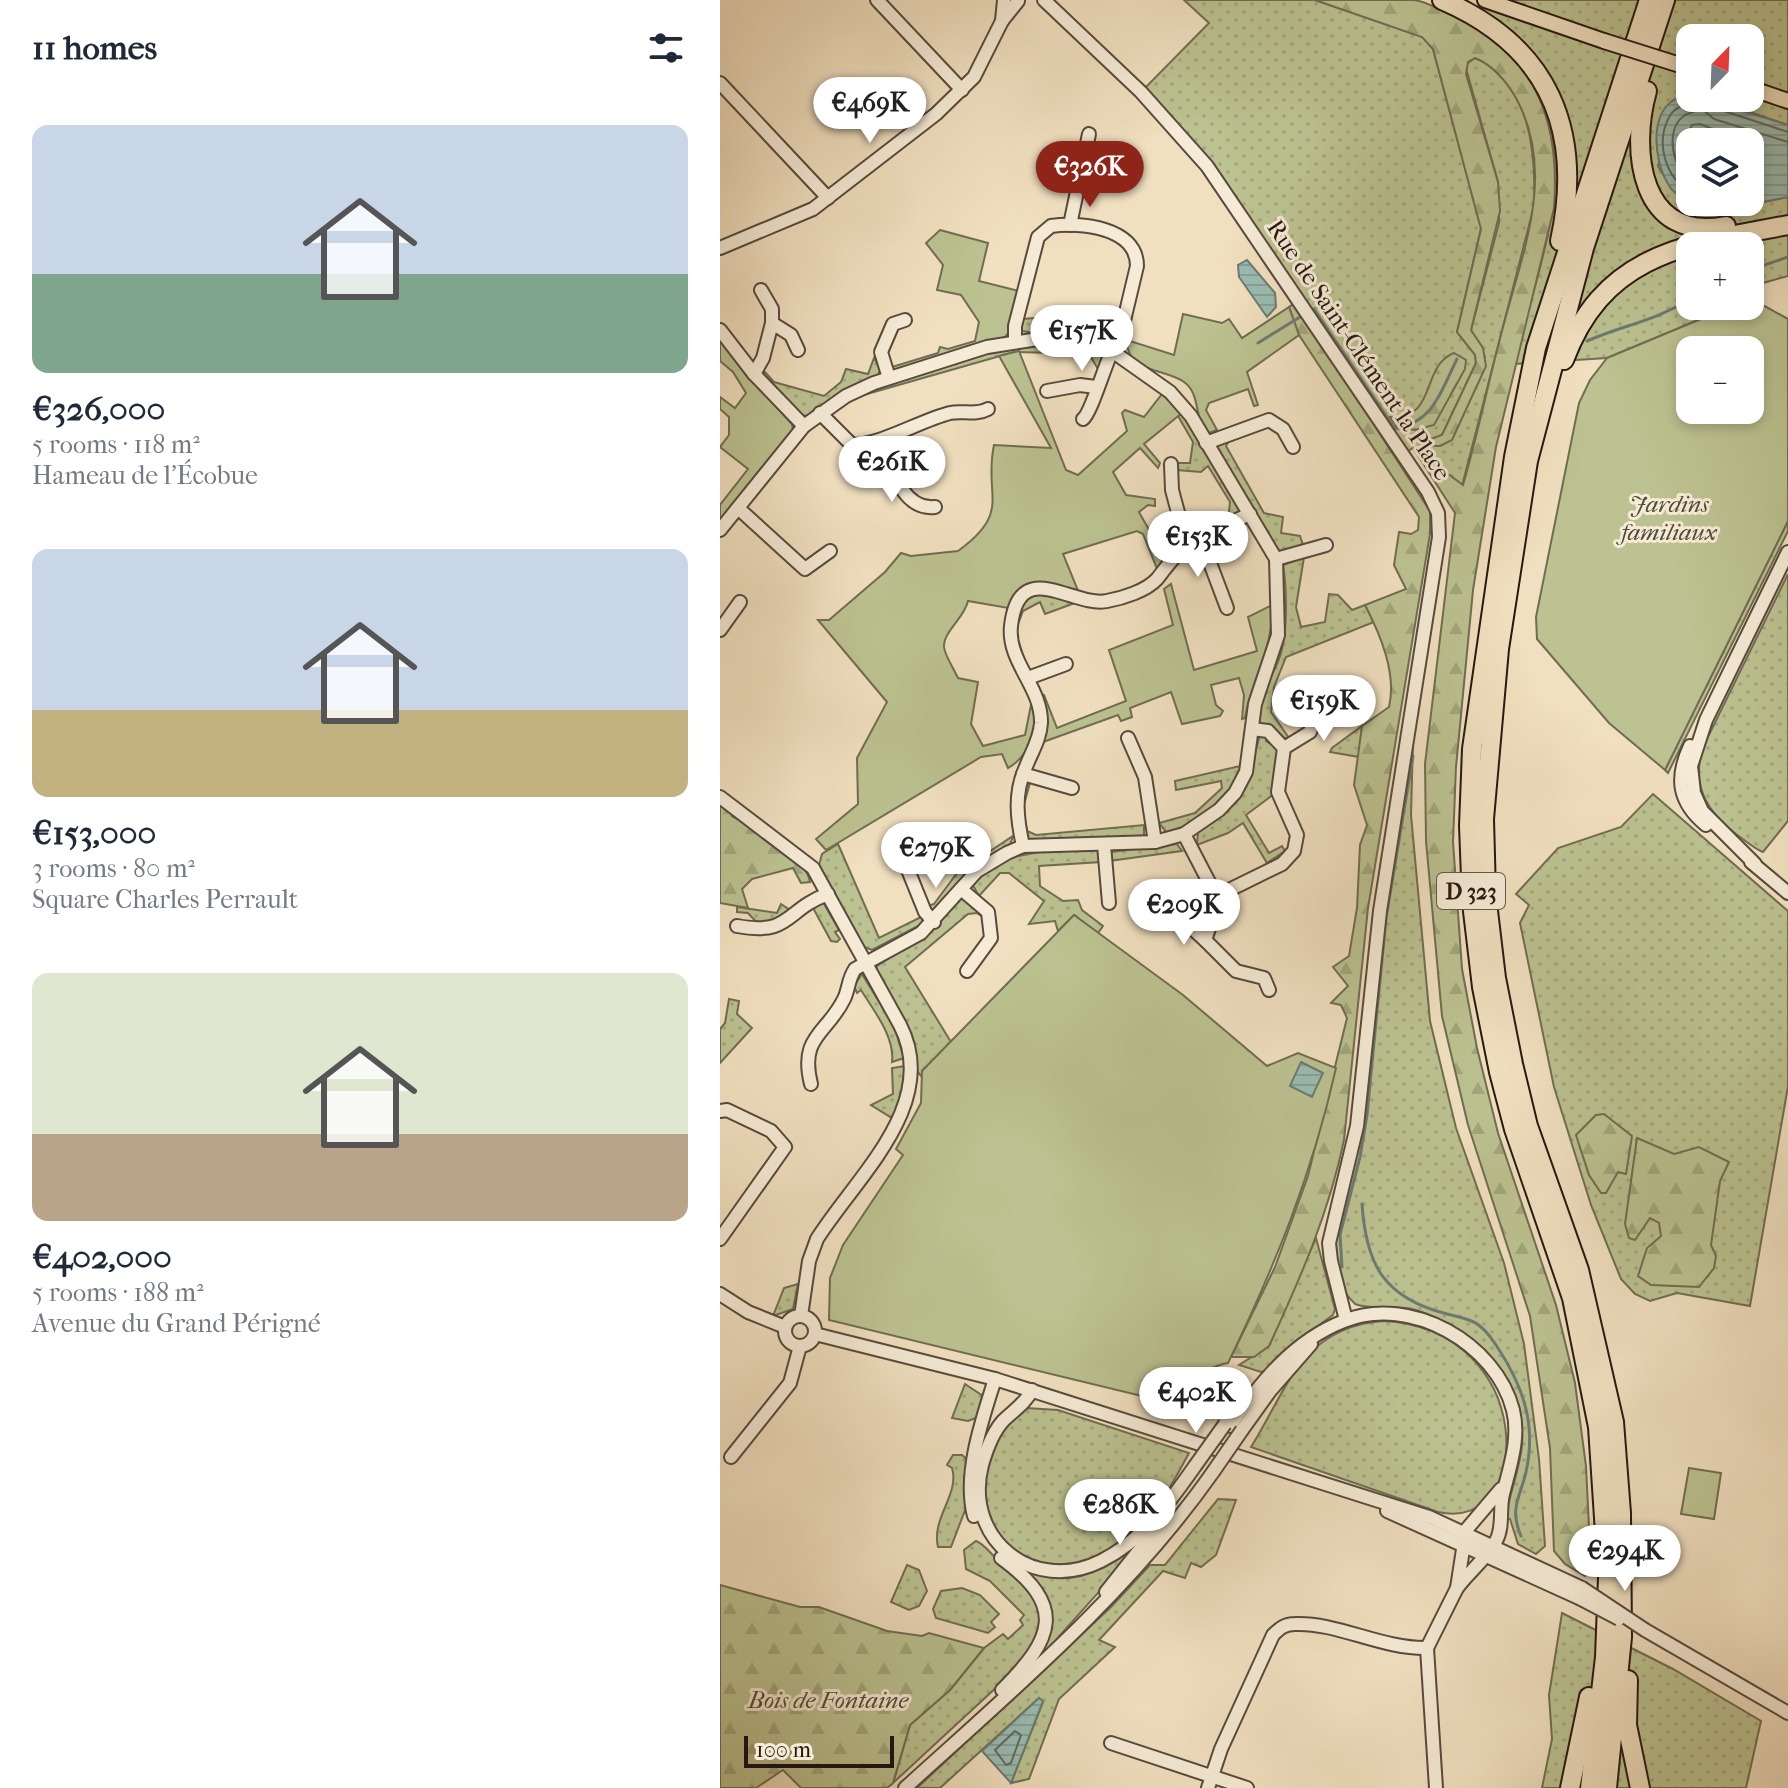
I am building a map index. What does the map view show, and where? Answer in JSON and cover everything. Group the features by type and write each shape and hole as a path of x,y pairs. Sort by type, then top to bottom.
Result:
{"highway":[{"path":"1442,0 1475,15 1515,46 1542,80 1562,125 1567,151 1568,188 1548,305"},
{"name":"D 323","path":"1590,1788 1614,1636 1598,1427 1572,1298 1514,1129 1499,1072 1482,987 1472,903 1469,826 1472,749 1514,457 1548,305 1649,0"},
{"name":"D 323","path":"1607,1788 1621,1513 1614,1422 1579,1270 1528,1126 1513,1064 1496,978 1486,894 1484,819 1499,649 1536,429 1584,248 1665,0"},
{"path":"1672,0 1639,125 1640,169 1645,186 1675,219 1697,226 1721,227 1788,214"},
{"path":"1536,429 1551,405 1572,338 1589,311 1615,283 1642,263 1678,247 1788,225"},
{"path":"1570,1788 1597,1650 1614,1636 1629,1655 1627,1725 1640,1788"}],"main road":[{"path":"1485,1 1676,64"},
{"path":"1764,93 1787,100"}],"street":[{"path":"877,0 962,90"},
{"path":"720,248 791,221 886,155 962,90 983,64 1015,0"},
{"name":"Rue de Saint-Clément la Place","path":"1044,0 1141,92 1207,166 1428,492 1438,513 1439,537 1421,670 1377,932 1361,1098 1329,1243 1346,1320"},
{"path":"720,83 828,198"},
{"path":"1070,225 1089,134"},
{"path":"1015,340 1015,326 1038,237 1051,226 1070,225 1116,235 1131,245 1137,266 1114,352 1096,387 1091,411 1083,419"},
{"path":"754,374 763,358 772,323 772,309 761,290"},
{"path":"889,378 882,346 893,324 905,320"},
{"path":"772,323 791,335 798,350"},
{"path":"720,330 754,374 804,426"},
{"path":"720,530 804,426 857,390 1015,340 1060,340 1114,352 1170,392 1187,411 1276,559 1278,635 1257,695 1248,765 1238,789 1219,810 1184,834 1155,842 1023,846 991,861 961,889 934,922 912,939 851,974 844,1001 812,1043 808,1063 811,1084"},
{"path":"1047,391 1080,385 1096,387"},
{"path":"873,445 888,434 954,412 976,413 988,409"},
{"path":"820,413 852,445 873,445 888,453 894,481 918,505 935,507"},
{"path":"1206,443 1269,420 1283,429 1293,447"},
{"path":"1171,464 1170,481 1187,546"},
{"path":"738,508 805,569 830,551"},
{"path":"1023,846 1017,809 1023,774 1041,727 1041,714 1028,678 1015,657 1010,635 1014,612 1026,594 1051,587 1091,601 1111,600 1151,585 1187,546 1250,514"},
{"path":"1201,539 1227,608"},
{"path":"1276,559 1326,545"},
{"path":"1788,552 1706,720 1686,783 1707,819 1788,893"},
{"path":"720,630 740,602"},
{"path":"1028,678 1066,664"},
{"path":"1284,748 1310,732 1320,702"},
{"path":"1252,729 1268,731 1284,748"},
{"path":"1128,738 1145,777 1155,842"},
{"path":"1205,940 1221,894 1282,864 1294,851 1297,835 1278,792 1284,748"},
{"path":"1023,774 1072,788"},
{"path":"720,797 807,861 906,1039 909,1093 899,1119 813,1246 801,1316"},
{"path":"1184,834 1212,888 1221,894"},
{"path":"1104,845 1109,903"},
{"path":"917,854 904,860 925,912 934,922"},
{"path":"961,889 988,912 991,938 967,971"},
{"path":"737,926 769,930 809,902 828,894"},
{"path":"1216,908 1200,912 1193,921 1193,929 1236,971 1264,978 1269,990"},
{"path":"720,1111 727,1110 771,1131 785,1147 720,1239"},
{"path":"720,1294 748,1312 785,1327"},
{"path":"1032,1390 994,1435 982,1466 979,1491 983,1520 991,1535 1016,1559 1033,1567 1058,1570 1101,1561 1151,1524 1203,1469 1233,1427 1237,1413 1296,1347 1328,1329 1346,1320 1377,1314 1402,1316 1460,1338 1482,1353 1501,1380 1513,1411 1516,1443 1497,1539 1457,1588 1427,1648 1436,1788"},
{"path":"801,1316 812,1322 815,1334 810,1342 800,1346 788,1340 785,1327 790,1319 801,1316"},
{"path":"905,1788 1062,1643 1141,1549 1233,1427 1298,1356 1328,1329"},
{"path":"815,1334 1032,1390 1429,1517 1464,1539 1580,1593 1788,1713"},
{"path":"731,1457 790,1383 800,1346"},
{"path":"979,1721 996,1695 1033,1659 1041,1644 1046,1618 1042,1599 1026,1577 999,1556 984,1539 971,1505 973,1467 995,1379"},
{"path":"1457,1588 1469,1523 1494,1499 1507,1481"},
{"path":"1210,1782 1221,1749 1273,1635 1282,1626 1308,1624 1407,1648 1427,1648"},
{"path":"1111,1743 1210,1782 1247,1788"}],"green space":[{"path":"1184,0 1315,0 1423,37 1433,49 1481,228 1457,332 1475,355 1476,363 1442,435 1420,443 1440,446 1485,357 1471,330 1499,223 1498,182 1465,65 1475,58 1494,68 1519,101 1531,143 1534,206 1462,486 1420,454 1419,457 1413,448 1397,457 1295,303 1251,228 1141,92 1209,23"},
{"path":"1315,0 1420,1 1486,35 1508,53 1526,74 1548,122 1553,149 1554,208 1496,447 1473,590 1456,767 1453,842 1462,969 1477,1048 1498,1133 1556,1305 1575,1383 1586,1466 1591,1569 1585,1576 1565,1564 1554,1551 1550,1448 1530,1316 1468,1125 1442,1016 1426,841 1425,764 1455,513 1419,457 1420,453 1463,485 1526,245 1535,186 1534,157 1529,128 1509,87 1482,61 1475,58 1468,62 1466,74 1498,182 1500,211 1471,330 1483,348 1486,366 1452,440 1440,446 1422,446 1420,443 1442,435 1476,363 1475,355 1457,332 1481,229 1433,49 1422,37"},
{"path":"1483,0 1788,0 1788,125 1750,112 1764,112 1764,24 1676,24 1676,106 1658,166 1676,190 1676,216 1764,216 1764,202 1788,197 1788,276 1764,283 1764,232 1676,232 1676,320 1698,320 1607,358 1514,364 1550,221 1555,163 1552,133 1469,24"},
{"path":"940,230 988,243 979,281 1019,291 1008,333 1005,337 892,373 892,367 938,353 940,347 948,349 975,341 979,322 961,295 937,290 943,265 926,243"},
{"path":"1295,303 1430,511 1430,534 1368,908 1344,1140 1338,1167 1312,1245 1269,1346 1254,1357 1231,1357 1275,1267 1308,1176 1347,1018 1341,1005 1331,1003 1348,986 1333,967 1349,956 1357,908 1360,845 1367,825 1354,785 1362,726 1389,707 1391,694 1386,654 1365,605 1406,589 1394,565 1399,532 1411,534 1418,530 1419,517 1299,335 1289,307"},
{"name":"Jardins familiaux","path":"1764,306 1788,319 1788,521 1665,770 1609,723 1537,639 1536,617 1579,403 1590,380 1607,358 1698,320 1764,320"},
{"path":"1289,307 1299,335 1247,372 1258,405 1254,406 1248,389 1209,403 1206,410 1217,430 1206,434 1189,387 1176,378 1140,364 1128,351 1127,340 1174,355 1183,314 1222,323 1229,319 1242,338"},
{"path":"1036,318 1117,336 1109,345 1022,331 1021,319"},
{"path":"720,338 745,373 792,424 793,430 720,521 720,505 748,469 720,447 729,435 729,417 720,409 720,397 735,408 746,393 733,372 720,361"},
{"path":"1054,344 1098,353 1102,358 1098,369 1089,354 1014,352 860,396 837,408 856,396 910,374 1003,350"},
{"path":"1019,351 1066,470 1078,475 1127,431 1122,413 1125,410 1144,417 1162,394 1182,413 1144,444 1160,463 1158,468 1140,448 1113,472 1126,495 1155,499 1155,506 1148,505 1139,512 1162,553 1171,548 1173,530 1174,547 1158,571 1143,534 1137,531 1063,554 1079,593 1038,583 1014,596 1008,608 968,601 947,636 944,647 958,678 978,682 971,724 983,746 1025,735 1031,705 1034,723 1027,749 1008,768 1002,754 981,757 826,850 816,839 858,804 857,758 887,702 818,620 829,620 885,572 901,553 911,556 958,551 975,537 991,513 994,445 1051,448 999,356"},
{"path":"1454,353 1466,360 1465,369 1434,425 1415,430 1396,426 1390,417 1405,416 1415,410 1436,369"},
{"path":"874,358 881,369 877,376 808,416 799,415 763,376 764,371 774,382 824,396 841,382 846,369 868,374"},
{"path":"1182,413 1240,510 1228,520 1230,502 1208,466 1201,472 1177,470 1177,463 1190,463 1193,442 1178,416"},
{"path":"1230,439 1226,446 1264,513 1283,517 1281,533 1300,536 1304,548 1282,553 1276,548 1214,447"},
{"path":"1788,521 1788,531 1668,773 1665,770"},
{"path":"1304,557 1296,607 1301,627 1325,622 1329,594 1338,595 1352,610 1365,605 1374,622 1286,657 1274,687 1271,712 1289,738 1282,738 1258,723 1258,714 1284,638 1286,599 1283,565"},
{"path":"1788,574 1788,821 1763,852 1725,825 1709,806 1700,784 1700,759 1704,745"},
{"path":"1171,584 1194,670 1257,651 1248,617 1272,605 1270,635 1245,718 1242,719 1244,695 1239,678 1211,685 1216,705 1223,711 1220,716 1182,724 1171,692 1130,708 1132,717 1121,721 1118,715 1043,742 1040,696 1044,695 1057,728 1126,701 1109,650 1173,625 1164,589"},
{"path":"1037,592 1066,598 1072,604 1045,614 1040,602 1023,611 1015,632 1027,666 1013,637 1023,601"},
{"path":"1362,726 1359,757 1330,752 1332,748"},
{"path":"1260,735 1268,736 1266,741 1274,742 1278,748 1274,794 1246,815 1269,853 1282,846 1285,851 1267,863 1243,823 1228,833 1197,845 1198,831 1249,775"},
{"path":"1413,740 1411,815 1430,1021 1456,1128 1504,1263 1524,1344 1539,1459 1545,1546 1536,1554 1518,1544 1510,1519 1506,1518 1522,1445 1516,1399 1506,1378 1477,1344 1438,1319 1408,1308 1355,1304 1344,1292 1336,1258 1336,1234 1365,1110 1384,909"},
{"path":"1240,766 1232,790 1214,810 1191,824 1167,833 1159,823 1195,813 1222,788 1221,781 1176,790 1175,781"},
{"path":"1030,783 1023,808 1027,831 1036,835 1144,825 1144,837 1028,840 1021,809 1026,784"},
{"path":"1653,794 1788,911 1788,1086 1750,1306 1677,1293 1650,1301 1635,1294 1621,1279 1591,1205 1554,1087 1520,923 1529,905 1516,894 1558,848 1621,827"},
{"path":"720,803 731,810 732,816 789,853 806,872 810,882 801,883 793,868 752,879 742,889 748,908 720,903"},
{"path":"1013,836 1010,845 972,866 935,910 925,907 934,904 957,873"},
{"path":"838,844 879,938 923,916 922,924 872,950 864,947 819,865 822,854"},
{"path":"1177,844 1182,851 1109,861 1111,852"},
{"path":"1050,850 1099,850 1101,862 1039,866 1040,886 1063,901 1078,900 1082,910 1103,926 1098,933 1074,915 1058,931 1055,921 1029,924 1044,901 1009,873 1000,873 979,896 971,882 1002,859"},
{"path":"963,897 984,918 977,913 968,914 905,967 951,1042 922,1071 922,1077 916,1070 911,1039 876,970 877,966 934,928"},
{"path":"823,902 839,930 835,932 840,939 837,942 831,941 812,906"},
{"path":"781,904 790,910 777,924 758,924 748,913 737,912 737,907 777,913"},
{"path":"1074,915 1183,995 1267,1066 1298,1053 1336,1068 1316,1146 1291,1219 1228,1363 1208,1370 1171,1392 1150,1398 829,1320 830,1278 843,1245 903,1155 896,1149 921,1103 922,1071"},
{"path":"862,974 894,1026 904,1058 892,1062 890,1043 882,1024 861,990 857,993 854,986"},
{"path":"729,999 739,1001 737,1014 752,1028 720,1063 720,1029 725,1023"},
{"path":"905,1066 901,1101 892,1118 871,1105 893,1094 892,1068"},
{"path":"1604,1114 1632,1136 1626,1174 1618,1172 1606,1193 1601,1193 1589,1175 1576,1135 1596,1115"},
{"path":"1637,1138 1674,1154 1699,1147 1729,1162 1720,1181 1711,1245 1716,1256 1714,1268 1699,1287 1651,1285 1638,1276 1647,1248 1661,1236 1659,1223 1650,1218 1635,1240 1629,1238 1625,1224"},
{"path":"1316,1238 1335,1309 1333,1315 1300,1339 1267,1370 1261,1372 1239,1365 1269,1346"},
{"path":"798,1284 793,1309 773,1316 784,1288"},
{"path":"1383,1321 1434,1332 1471,1357 1494,1391 1505,1428 1505,1464 1493,1493 1470,1511 1438,1512 1251,1447 1287,1384 1315,1348 1333,1335 1355,1326"},
{"path":"965,1384 983,1396 979,1417 968,1421 952,1418"},
{"path":"1026,1408 1058,1410 1189,1453 1157,1508 1128,1540 1082,1562 1056,1564 1031,1560 1011,1549 995,1532 985,1511 984,1485 999,1433 1005,1424"},
{"path":"953,1455 962,1455 969,1461 967,1505 951,1547 938,1547 938,1526 953,1478 952,1468 947,1465"},
{"path":"1689,1468 1721,1473 1714,1519 1681,1514"},
{"path":"1218,1499 1236,1500 1216,1555 1201,1567 1191,1563 1185,1578 1163,1571 1099,1640 1115,1647 1059,1699 1029,1779 1011,1783 1043,1702 1039,1698 940,1788 917,1788 1111,1607 1150,1565 1165,1565"},
{"path":"976,1541 1033,1594 1041,1615 1035,1643 1026,1660 893,1783 910,1725 950,1690 984,1648 1003,1634 1008,1639 1023,1625 1020,1620 1024,1615 990,1581 966,1569 964,1550"},
{"path":"1137,1541 1140,1546 1047,1650 1043,1649 1048,1625 1046,1604 1037,1586 1021,1568 1053,1574"},
{"path":"907,1565 919,1570 927,1591 919,1606 909,1610 891,1602"},
{"name":"Bois de Fontaine","path":"720,1585 800,1607 819,1607 887,1631 922,1636 929,1633 984,1648 950,1690 910,1725 893,1783 887,1788 801,1788 783,1770 756,1788 720,1788"},
{"path":"962,1588 980,1595 999,1614 991,1622 995,1627 988,1633 936,1618 933,1609 941,1591"},
{"path":"1562,1613 1673,1669 1761,1721 1746,1788 1542,1788 1552,1739 1549,1695"}],"water":[{"path":"1676,99 1676,112 1746,112 1788,125 1788,197 1764,202 1764,128 1676,128 1676,194 1664,176 1657,147 1657,132 1666,107"},
{"path":"1247,260 1275,293 1276,307 1267,317 1239,277 1238,265"},
{"path":"1301,1062 1323,1073 1312,1097 1290,1086"},
{"path":"1039,1698 1043,1701 1011,1783 982,1751"}],"waterway":[{"path":"1764,265 1788,257"},
{"path":"1587,341 1676,307"},
{"path":"1314,309 1395,429 1419,420 1428,412 1457,359"},
{"path":"1258,343 1300,317"},
{"path":"1342,1267 1340,1235 1367,1115 1386,918 1413,756"},
{"path":"1362,1204 1368,1245 1382,1276 1408,1299 1480,1326 1496,1345 1513,1374 1525,1405 1530,1437 1526,1472 1516,1510 1521,1536"}]}
